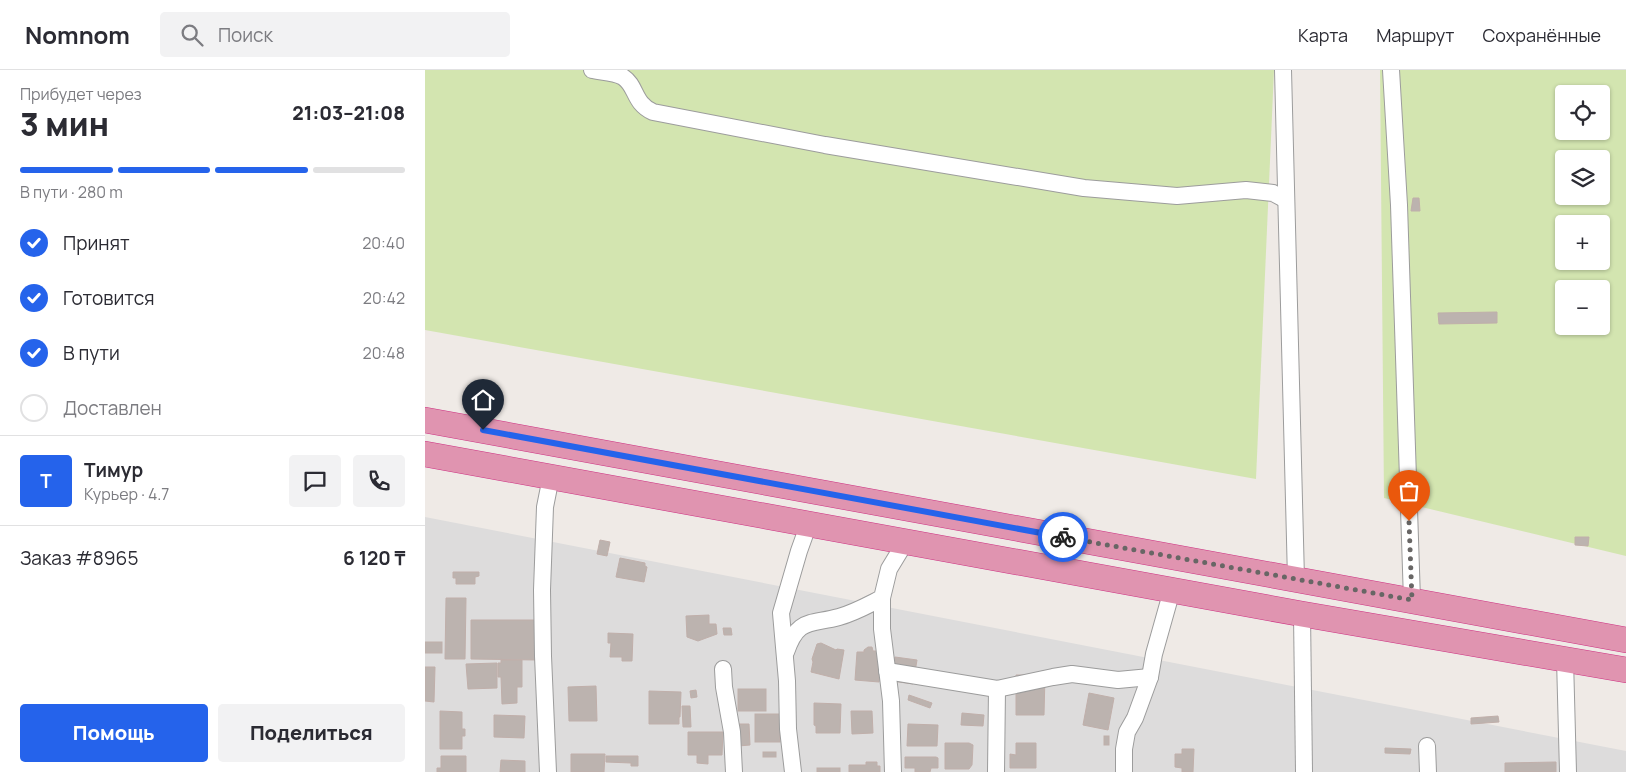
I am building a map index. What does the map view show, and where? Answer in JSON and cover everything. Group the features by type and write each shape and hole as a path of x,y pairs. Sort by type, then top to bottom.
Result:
{"highway":[{"path":"425,420 1626,640"},
{"path":"425,454 1302,614 1626,670"}],"street":[{"path":"592,70 622,73 641,105 653,112 749,131 915,161 1084,188 1177,196 1246,190 1273,193 1286,200"},
{"path":"1283,70 1296,579"},
{"path":"1391,70 1399,205 1412,600"},
{"path":"548,772 542,590 545,507 551,477"},
{"path":"793,772 788,729 785,654 781,613 809,523"},
{"path":"893,772 891,701 882,629 882,598 889,569 906,541"},
{"path":"1125,772 1124,749 1127,732 1135,718 1150,677 1154,654 1172,590"},
{"path":"785,654 794,632 804,625 854,612 882,598"},
{"path":"1302,614 1304,772"},
{"path":"1565,659 1568,772"},
{"path":"723,669 724,687 732,732 734,772"},
{"path":"887,670 997,689 1053,676 1072,674 1118,680 1150,677"},
{"path":"996,772 997,689"},
{"path":"1427,746 1428,772"}],"shaded area":[{"path":"425,517 1626,751 1626,772 425,772"}],"green space":[{"path":"425,70 1274,70 1256,479 425,330"},
{"path":"1380,70 1626,70 1626,556 1384,498"}],"building":[{"path":"1413,198 1419,198 1420,211 1411,211"},
{"path":"1497,312 1497,323 1439,324 1438,313"},
{"path":"1575,537 1589,537 1588,546 1575,545"},
{"path":"600,540 610,542 607,556 597,554"},
{"path":"620,558 645,563 647,567 644,582 616,577"},
{"path":"453,572 479,572 479,576 475,577 475,584 456,584"},
{"path":"446,598 466,598 465,659 445,659"},
{"path":"709,615 709,624 716,624 717,634 698,641 687,637 686,616"},
{"path":"471,620 536,620 536,660 471,659"},
{"path":"723,628 731,628 732,635 724,635"},
{"path":"608,633 633,634 632,661 622,661 622,657 610,657 611,643 608,643"},
{"path":"425,642 442,642 442,653 425,653"},
{"path":"821,643 836,650 844,650 839,679 811,672 812,659 817,644"},
{"path":"868,647 872,647 873,651 882,651 879,682 855,680 857,652 864,652"},
{"path":"895,657 917,660 913,684 892,681"},
{"path":"501,660 522,660 522,687 517,687 517,703 502,704 501,677 498,677 498,663 501,663"},
{"path":"497,663 497,688 468,689 466,664"},
{"path":"425,667 435,667 434,702 425,701"},
{"path":"1016,675 1045,675 1044,715 1016,715"},
{"path":"596,686 597,721 569,721 568,687"},
{"path":"738,689 766,689 766,711 738,711"},
{"path":"696,690 697,697 691,698 690,691"},
{"path":"649,691 681,692 679,724 649,724"},
{"path":"1089,693 1114,698 1108,730 1083,725"},
{"path":"909,695 932,703 930,708 908,700"},
{"path":"814,703 841,704 840,733 816,733"},
{"path":"682,706 690,706 691,727 683,727"},
{"path":"440,711 462,712 462,729 465,729 465,736 462,736 462,749 440,749"},
{"path":"851,711 872,711 873,733 852,734"},
{"path":"962,713 984,715 983,726 961,725"},
{"path":"755,714 780,714 780,742 755,742"},
{"path":"494,715 525,716 524,738 494,737"},
{"path":"1498,716 1499,722 1471,724 1471,718"},
{"path":"737,724 749,724 750,745 738,746"},
{"path":"908,724 938,725 937,746 907,746"},
{"path":"688,732 723,732 722,755 708,755 708,764 697,763 697,755 688,755"},
{"path":"1104,736 1109,736 1109,745 1104,745"},
{"path":"945,743 969,743 973,745 972,765 969,769 945,769"},
{"path":"1016,743 1036,743 1036,768 1010,768 1010,754 1016,755"},
{"path":"1385,748 1411,749 1410,754 1385,753"},
{"path":"1182,749 1194,749 1193,772 1182,772 1182,768 1175,767 1175,754 1182,754"},
{"path":"763,752 776,752 776,757 763,757"},
{"path":"571,754 605,754 604,772 571,772"},
{"path":"441,756 466,756 466,772 437,772 437,768 441,768"},
{"path":"606,756 638,756 638,766 631,766 631,763 606,762"},
{"path":"905,757 936,757 938,758 938,768 931,768 930,772 915,772 915,768 905,768"},
{"path":"501,760 525,761 525,772 500,772"},
{"path":"866,762 877,762 877,766 880,766 880,772 849,772 849,765 866,765"},
{"path":"1556,762 1556,772 1505,772 1505,763"},
{"path":"817,768 840,768 840,772 817,772"}],"way so far":[{"path":"1063,537 1412,600 1409,521"}],"route":[{"path":"483,430 1063,537"}]}
